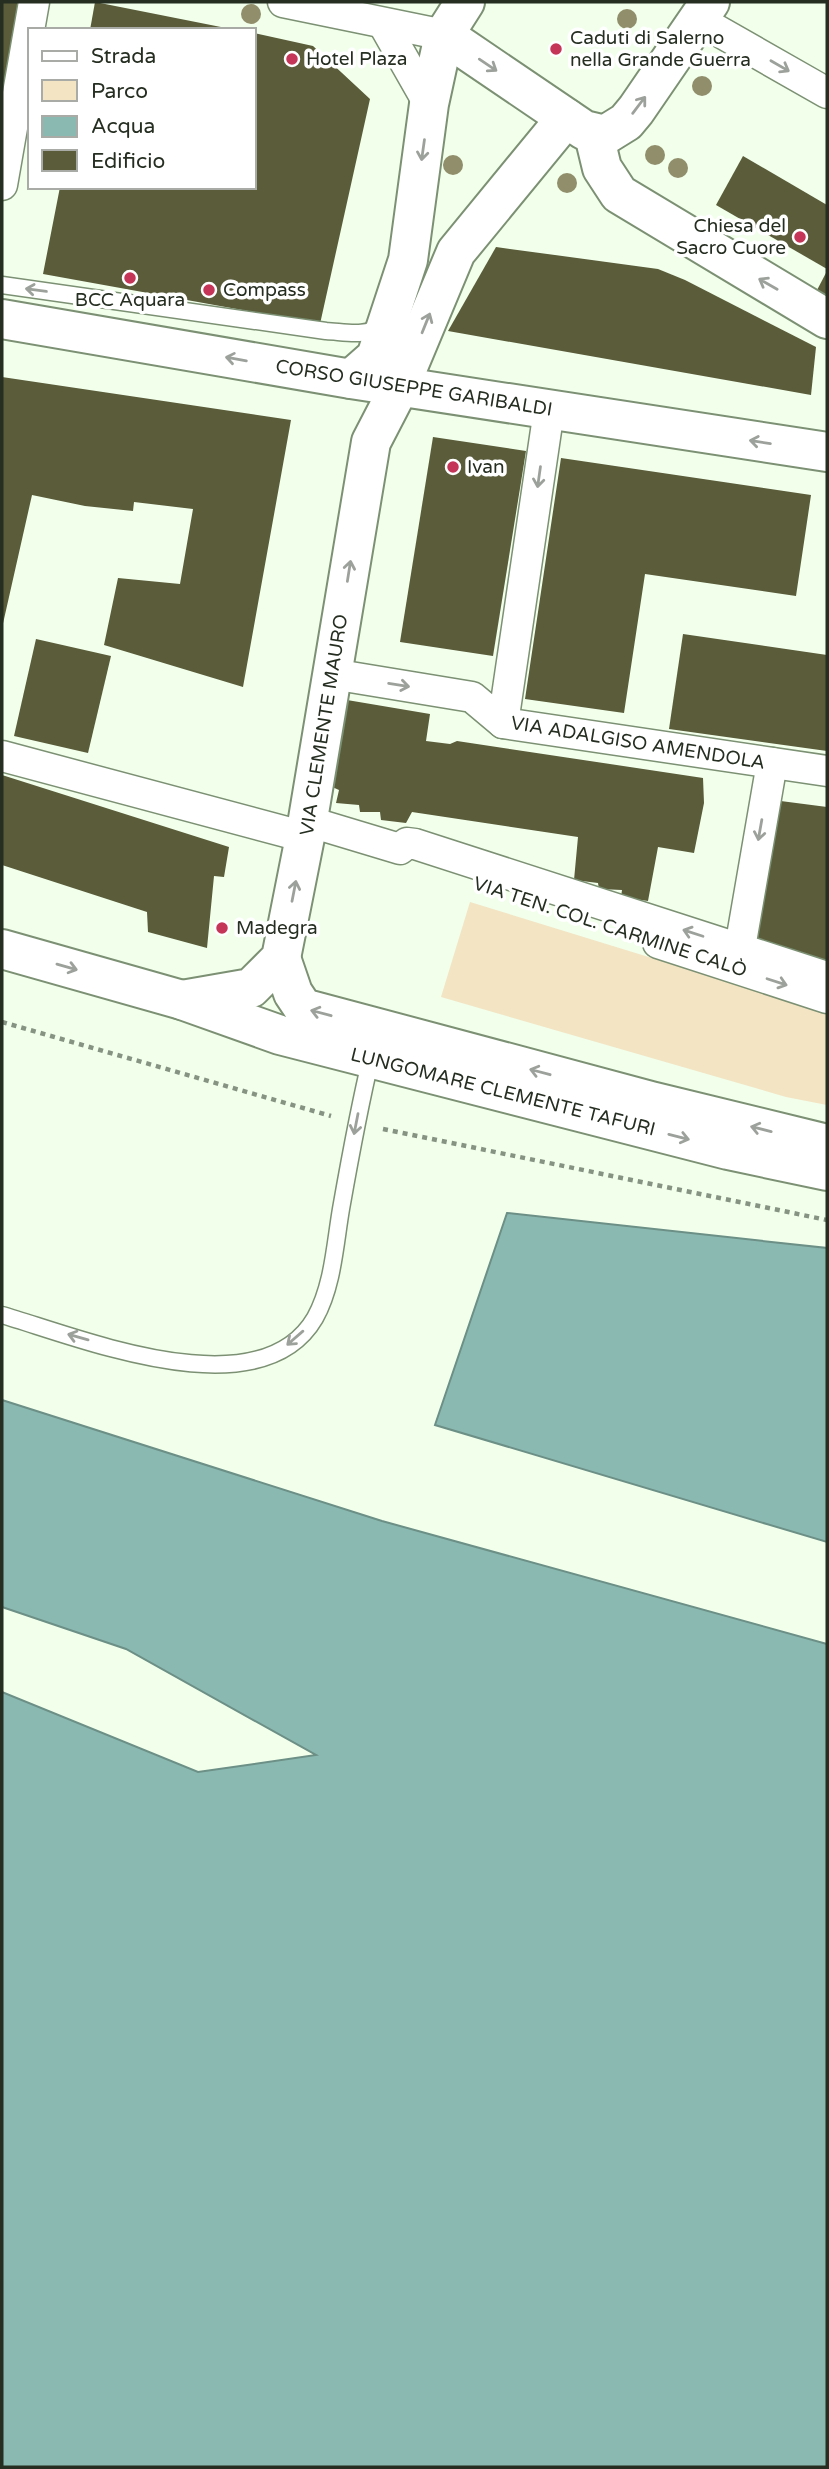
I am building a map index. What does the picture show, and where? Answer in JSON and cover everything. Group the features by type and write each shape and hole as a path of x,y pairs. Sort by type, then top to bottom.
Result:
{"main road":[{"path":"351,379 376,357 408,260 429,104 444,35 465,2"},
{"path":"444,35 580,126 605,135 626,122 705,11"},
{"path":"580,126 619,194 827,319"},
{"name":"VIA CLEMENTE MAURO","path":"281,958 306,829 371,442 400,386 456,252 580,126"},
{"name":"CORSO GIUSEPPE GARIBALDI","path":"2,319 351,379 827,452"},
{"name":"LUNGOMARE CLEMENTE TAFURI","path":"2,949 182,1000 281,1035 728,1150 827,1171"},
{"path":"182,1000 251,988 281,958"},
{"name":"LUNGOMARE CLEMENTE TAFURI","path":"281,958 293,993 303,1008 651,1101 827,1144"}],"street":[{"path":"29,28 34,2"},
{"path":"283,2 323,9 378,13 444,35"},
{"path":"705,11 827,93"},
{"path":"378,13 429,104"},
{"path":"2,185 28,36"},
{"path":"503,723 549,410"},
{"name":"VIA ADALGISO AMENDOLA","path":"332,674 472,697 503,723 827,771"},
{"name":"VIA TEN. COL. CARMINE CALÒ","path":"2,757 400,849"},
{"path":"740,948 772,763"},
{"name":"VIA TEN. COL. CARMINE CALÒ","path":"400,849 407,843 415,844 827,977"},
{"name":"VIA TEN. COL. CARMINE CALÒ","path":"400,849 405,860 827,998"}],"lane":[{"path":"2,285 326,331 385,333"},
{"path":"326,331 385,333"},
{"path":"385,333 400,386"},
{"path":"2,1315 164,1361 209,1365 246,1362 272,1356 296,1340 315,1318 328,1283 356,1123 371,1058"}],"path":[{"path":"2,1022 356,1123 827,1220"}],"green space":[{"path":"470,902 827,1012 827,1105 786,1097 441,997"}],"water":[{"path":"507,1213 827,1248 827,1542 435,1425"},
{"path":"2,1400 382,1521 827,1644 827,2467 2,2467 2,1692 198,1772 316,1755 126,1649 2,1607"}],"building":[{"path":"2,2 23,2 2,108"},
{"path":"95,2 226,28 90,28"},
{"path":"256,33 313,46 370,99 320,324 43,274 60,189 256,189"},
{"name":"Chiesa del Sacro Cuore","path":"743,156 827,205 827,269 716,205"},
{"path":"496,247 658,269 685,280 816,347 811,395 448,331"},
{"name":"Chiesa del Sacro Cuore","path":"827,271 827,298 816,292"},
{"path":"2,377 291,420 243,687 104,645 118,578 180,584 193,509 134,502 133,511 85,506 32,495 2,628"},
{"path":"433,437 526,451 493,656 400,642"},
{"path":"561,458 811,495 796,596 645,574 624,713 525,699"},
{"path":"683,634 827,655 827,751 669,729"},
{"path":"36,639 111,656 88,753 14,736"},
{"path":"347,700 430,714 426,741 450,744 457,741 703,778 704,803 694,853 658,847 648,901 621,897 622,890 599,889 598,883 574,880 578,837 412,812 406,823 381,820 380,812 360,812 359,805 336,803 339,790 330,786"},
{"path":"2,775 229,847 224,877 214,876 207,948 148,932 147,912 2,865"},
{"path":"773,800 827,807 827,968 752,951"}],"place":[{"name":"Caduti di Salerno nella Grande Guerra","path":"556,49"},
{"name":"Hotel Plaza","path":"292,59"},
{"name":"Chiesa del Sacro Cuore","path":"800,237"},
{"name":"BCC Aquara","path":"130,278"},
{"name":"Compass","path":"209,290"},
{"name":"Ivan","path":"453,467"},
{"name":"Madegra","path":"222,928"}]}
